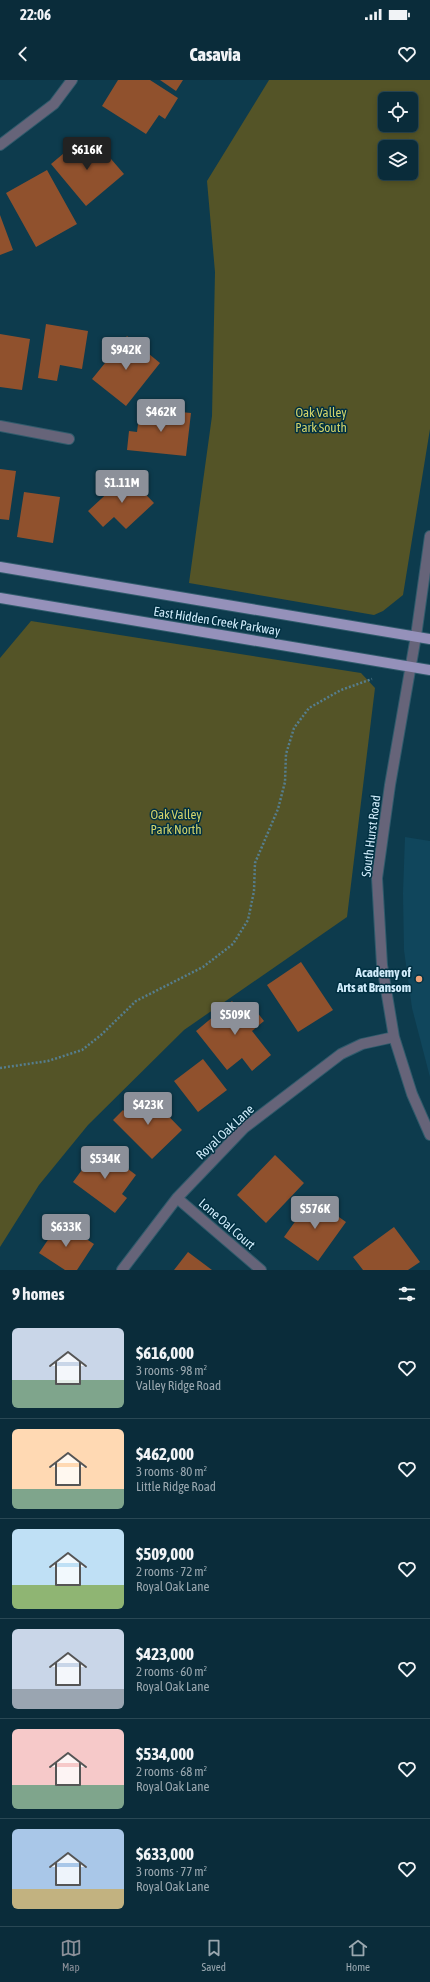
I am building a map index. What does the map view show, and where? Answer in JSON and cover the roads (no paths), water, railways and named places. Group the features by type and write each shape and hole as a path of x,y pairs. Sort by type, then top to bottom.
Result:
{"main road":[{"name":"East Hidden Creek Parkway","path":"0,567 430,639"},
{"name":"East Hidden Creek Parkway","path":"0,598 430,670"}],"street":[{"path":"0,146 54,104 72,80"},
{"path":"0,426 69,440"},
{"name":"South Hurst Road","path":"430,536 416,636 390,785 377,878 382,965 394,1037 412,1094 430,1135"},
{"name":"Royal Oak Lane","path":"122,1270 177,1198 244,1128 341,1054 362,1044 394,1037"},
{"name":"Lone Oal Court","path":"177,1198 261,1270"}],"place":[{"name":"Academy of Arts at Bransom","path":"419,979"}],"park label":[{"name":"Oak Valley Park South","path":"321,420"},
{"name":"Oak Valley Park North","path":"176,822"}]}
